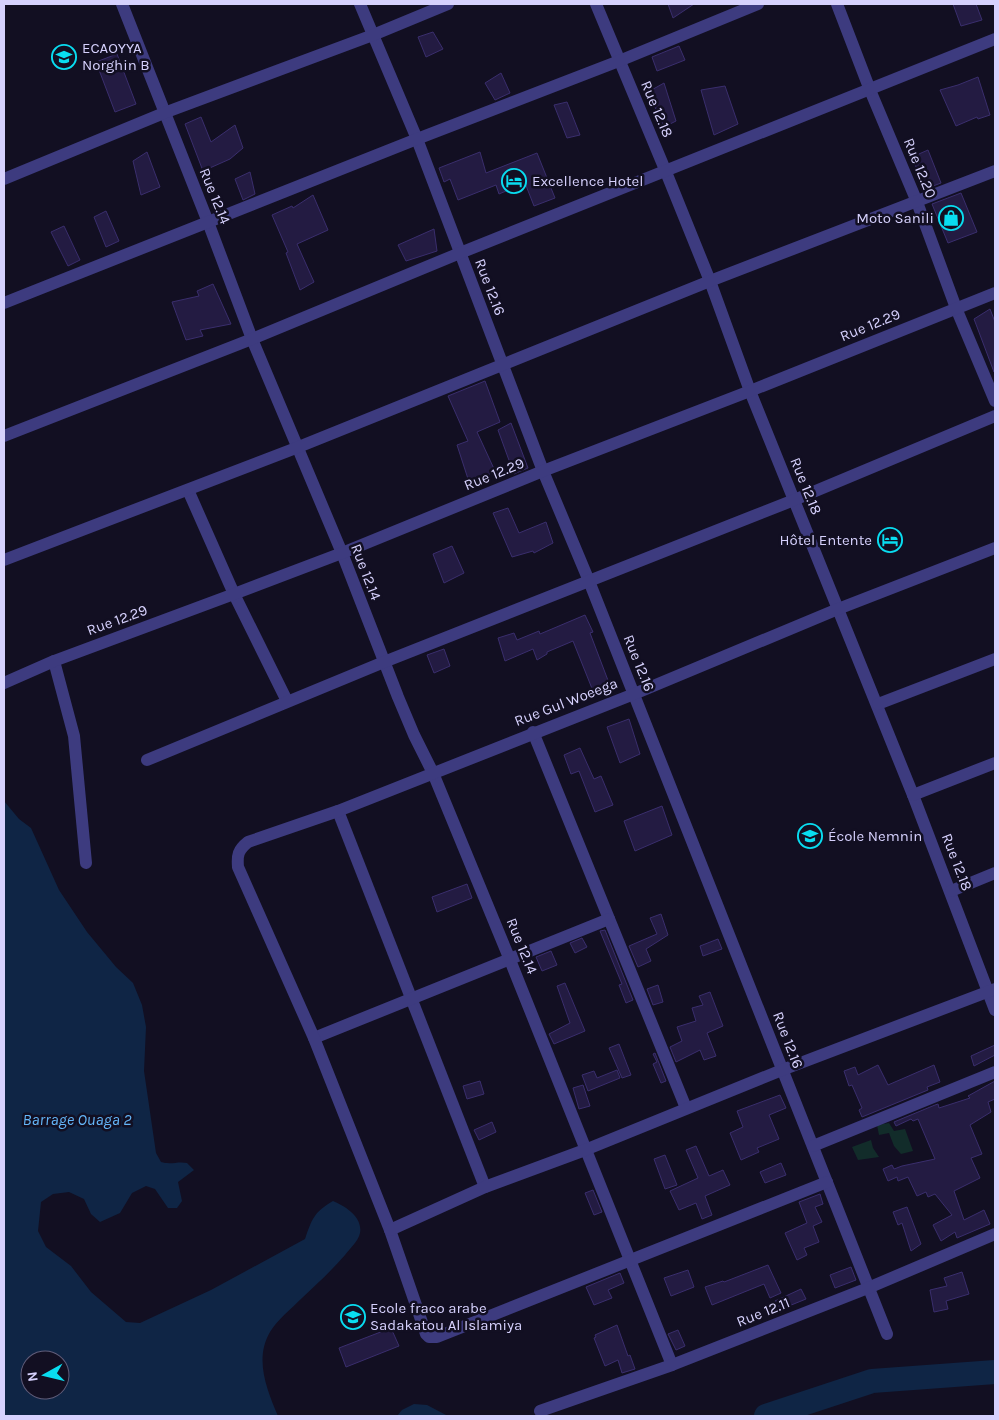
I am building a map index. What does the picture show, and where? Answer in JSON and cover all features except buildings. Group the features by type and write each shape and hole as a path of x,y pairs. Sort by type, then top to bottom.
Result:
{"street":[{"name":"Rue 12.16","path":"360,4 417,139 543,471 589,580 887,1334"},
{"path":"4,178 164,113 373,35 448,4"},
{"name":"Rue 12.18","path":"596,4 710,281 750,391 992,990 995,1010"},
{"path":"4,303 619,61 758,4"},
{"name":"Rue 12.20","path":"837,4 870,90 917,202 956,308 995,401"},
{"name":"Rue 12.14","path":"127,5 164,113 252,339 296,448 342,553 414,735 433,773 510,960 672,1365"},
{"path":"4,436 252,339 460,253 995,39"},
{"path":"4,560 296,448 710,281 995,171"},
{"name":"Rue 12.29","path":"4,683 54,661 342,553 543,471 995,293"},
{"path":"147,760 384,662 794,500 995,416"},
{"path":"188,490 234,594 287,701"},
{"name":"Rue Gul Woeega","path":"314,1038 238,867 237,857 240,848 248,842 338,811 634,694 838,609 995,548"},
{"path":"878,704 995,659"},
{"path":"54,661 74,736 86,863"},
{"path":"534,732 686,1108"},
{"path":"913,795 995,763"},
{"path":"338,811 485,1187"},
{"path":"951,891 995,873"},
{"path":"609,919 314,1038 390,1230 426,1334 433,1338 827,1182"},
{"path":"390,1230 485,1187 585,1150 782,1070 992,990"},
{"path":"813,1146 995,1072"},
{"name":"Rue 12.11","path":"540,1411 672,1365 868,1288 995,1234"}],"green space":[{"path":"889,1123 894,1131 905,1129 913,1151 901,1154 894,1146 889,1133 879,1135 877,1125"},
{"path":"871,1140 873,1148 879,1157 858,1160 852,1147"}],"water":[{"name":"Barrage Ouaga 2","path":"4,801 19,819 31,828 59,890 87,932 116,967 133,983 142,1005 146,1027 144,1071 156,1153 161,1162 187,1163 194,1170 178,1182 182,1201 177,1208 168,1208 155,1189 146,1186 132,1193 120,1213 100,1222 91,1214 84,1199 69,1192 53,1194 41,1202 38,1231 46,1247 71,1266 91,1292 126,1322 140,1323 211,1290 305,1239 314,1217 333,1201 352,1213 359,1222 360,1233 354,1245 285,1314 270,1332 265,1342 263,1353 264,1374 266,1385 278,1416 4,1416"},
{"path":"414,1404 427,1405 448,1416 397,1416 402,1410"}],"waterway":[{"path":"766,1416 872,1381 995,1372"}],"place":[{"name":"ECAOYYA Norghin B","path":"64,57"},
{"name":"Excellence Hotel","path":"514,181"},
{"name":"Moto Sanili","path":"951,218"},
{"name":"Hôtel Entente","path":"890,540"},
{"name":"École Nemnin","path":"810,836"},
{"name":"Ecole fraco arabe Sadakatou Al Islamiya","path":"353,1317"}]}
